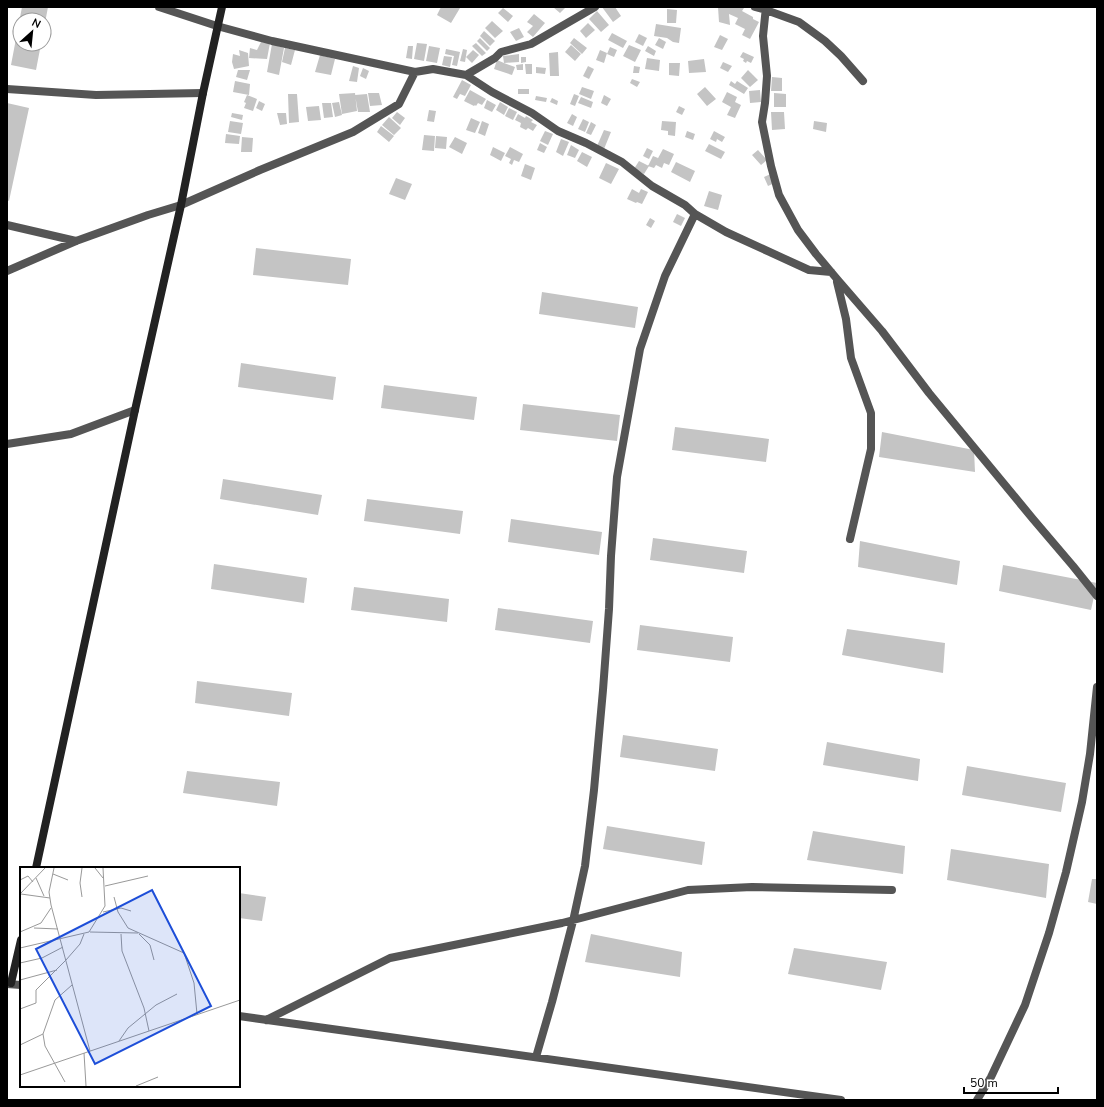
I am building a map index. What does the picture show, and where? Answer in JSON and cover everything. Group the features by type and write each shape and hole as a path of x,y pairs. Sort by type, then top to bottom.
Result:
{"main road":[{"path":"36,867 181,205 222,7"},
{"path":"9,984 20,944"}],"street":[{"path":"159,7 217,26 272,41 415,72 433,70 466,75 492,92 532,114 558,132 586,143 622,162 652,186 685,205 695,214 726,232 808,270 831,272"},
{"path":"466,75 495,58 501,52 531,44 595,7"},
{"path":"754,7 766,8 799,22 836,51 863,81"},
{"path":"766,8 762,36 767,76 762,122 771,166 779,195 798,230 836,280 882,331 929,393 1033,519 1074,566 1097,596"},
{"path":"7,271 76,241 148,215 181,205 260,170 353,132 400,104 415,72"},
{"path":"7,89 96,95 203,93"},
{"path":"536,1057 552,1002 585,866 594,790 609,609 610,556 617,477 640,349 665,276 695,214"},
{"path":"7,225 76,241"},
{"path":"836,280 846,319 852,358 872,413 870,449 850,539"},
{"path":"7,444 71,434 135,410"},
{"path":"977,1100 991,1077 1025,1005 1049,933 1066,872 1082,802 1090,754 1097,687"},
{"path":"266,1020 390,958 573,920 688,890 752,887 892,890"},
{"path":"9,984 20,985"},
{"path":"240,1016 841,1100"}],"building":[{"path":"22,7 48,7 47,12 21,12"},
{"path":"441,7 460,8 451,23 437,15"},
{"path":"553,7 566,7 560,13"},
{"path":"602,7 615,7 621,16 613,22"},
{"path":"718,7 743,7 744,8 742,11 759,22 750,39 742,35 745,29 735,24 738,18 729,14 730,25 719,22"},
{"path":"503,8 513,16 508,22 498,13"},
{"path":"667,9 677,10 676,23 667,23"},
{"path":"597,11 609,25 601,32 589,19"},
{"path":"534,14 545,23 533,37 527,32 533,26 527,22"},
{"path":"492,21 503,31 495,38 485,28"},
{"path":"588,23 595,30 586,38 580,31"},
{"path":"656,24 681,28 679,43 673,42 667,38 654,36"},
{"path":"519,28 524,37 516,41 510,32"},
{"path":"484,31 495,41 490,46 480,36"},
{"path":"612,33 627,41 623,48 608,40"},
{"path":"639,34 647,38 643,46 635,42"},
{"path":"720,35 728,39 722,50 714,47"},
{"path":"480,38 490,48 487,51 477,41"},
{"path":"574,38 587,48 582,54 570,43"},
{"path":"659,38 666,42 663,49 655,45"},
{"path":"261,42 270,43 267,59 249,58 250,48 257,50"},
{"path":"417,43 427,44 424,61 414,59"},
{"path":"476,43 486,53 482,56 472,46"},
{"path":"272,44 284,48 279,75 267,72"},
{"path":"571,45 581,54 575,61 565,52"},
{"path":"629,45 641,50 635,62 623,56"},
{"path":"408,46 413,46 412,59 406,58"},
{"path":"429,46 440,48 437,63 426,61"},
{"path":"648,46 656,51 654,56 645,51"},
{"path":"610,47 617,50 614,57 607,54"},
{"path":"285,48 295,50 291,65 282,62"},
{"path":"446,49 460,52 457,66 452,65 454,56 445,54"},
{"path":"463,49 467,50 465,62 460,61"},
{"path":"239,50 248,53 249,66 234,69 232,62 233,54 240,56"},
{"path":"473,50 479,55 472,63 466,57"},
{"path":"600,50 607,53 604,63 596,60"},
{"path":"13,52 39,52 36,70 11,65"},
{"path":"558,52 559,76 550,76 549,53"},
{"path":"743,52 754,57 751,63 747,61 746,63 743,61 744,59 740,57"},
{"path":"519,54 519,62 504,63 503,56"},
{"path":"320,55 335,59 331,75 315,72"},
{"path":"444,56 452,57 450,67 442,65"},
{"path":"521,57 526,57 526,62 521,63"},
{"path":"647,58 660,60 659,71 645,69"},
{"path":"704,59 706,72 689,73 688,61"},
{"path":"497,60 515,67 512,75 494,69"},
{"path":"723,62 732,66 728,72 720,68"},
{"path":"669,63 680,63 679,76 669,75"},
{"path":"523,64 523,70 517,70 516,65"},
{"path":"525,64 532,64 532,74 526,74"},
{"path":"353,66 359,68 357,82 349,81"},
{"path":"588,66 594,69 589,79 583,76"},
{"path":"634,66 640,67 639,73 633,73"},
{"path":"536,67 546,68 545,74 536,73"},
{"path":"363,68 369,71 366,79 360,76"},
{"path":"238,70 250,70 247,80 236,77"},
{"path":"748,70 758,80 750,87 741,78"},
{"path":"772,77 782,78 782,91 771,91"},
{"path":"632,79 640,82 637,87 630,83"},
{"path":"462,80 471,85 465,96 460,94 457,99 453,97"},
{"path":"235,81 250,84 249,95 233,92"},
{"path":"731,81 735,84 737,81 748,88 744,94 729,85"},
{"path":"582,87 594,91 591,99 579,94"},
{"path":"705,87 716,99 707,106 697,94"},
{"path":"518,89 529,89 529,94 518,94"},
{"path":"470,90 486,99 482,105 478,103 474,106 464,101"},
{"path":"760,90 761,102 750,103 749,91"},
{"path":"727,92 737,97 735,102 741,105 735,118 727,115 731,107 722,102"},
{"path":"355,93 357,111 342,114 339,94"},
{"path":"368,93 379,93 382,105 370,106"},
{"path":"774,93 786,94 786,107 774,107"},
{"path":"288,94 297,94 299,122 289,123"},
{"path":"367,94 370,112 358,112 355,95"},
{"path":"574,94 579,96 575,106 570,104"},
{"path":"247,95 257,99 253,111 244,108 246,103 244,102"},
{"path":"604,95 611,99 607,106 601,103"},
{"path":"536,96 547,98 546,102 535,100"},
{"path":"581,97 593,102 591,108 578,103"},
{"path":"552,98 558,101 557,105 550,102"},
{"path":"487,100 496,105 492,112 484,108"},
{"path":"259,101 265,104 262,111 256,108"},
{"path":"339,102 342,115 335,117 332,103"},
{"path":"500,102 508,107 504,115 496,110"},
{"path":"7,103 29,108 9,201 7,200"},
{"path":"322,103 331,103 333,117 324,118"},
{"path":"319,106 321,120 308,121 306,107"},
{"path":"679,106 685,109 682,115 676,112"},
{"path":"509,108 517,112 513,120 505,116"},
{"path":"429,110 436,111 434,122 427,121"},
{"path":"397,112 405,118 400,125 392,118"},
{"path":"771,112 784,112 785,129 772,130"},
{"path":"232,113 243,115 242,120 231,117"},
{"path":"277,113 286,113 287,124 280,125"},
{"path":"518,114 533,120 531,122 537,125 533,131 528,128 526,130 520,127 521,123 515,120"},
{"path":"572,114 577,117 573,126 567,123"},
{"path":"389,117 401,128 394,135 382,125"},
{"path":"471,118 480,122 475,133 466,130"},
{"path":"583,119 589,122 585,132 578,129"},
{"path":"230,121 243,123 241,134 228,132"},
{"path":"482,121 489,124 485,136 478,133"},
{"path":"662,121 676,122 675,136 668,135 668,131 661,130"},
{"path":"814,121 827,123 826,132 813,129"},
{"path":"591,122 596,125 591,135 586,133"},
{"path":"381,126 394,136 389,142 377,132"},
{"path":"604,130 611,132 604,149 597,146"},
{"path":"545,131 553,134 548,145 540,141"},
{"path":"687,131 695,134 693,140 685,137"},
{"path":"714,131 725,137 722,142 717,139 716,142 710,139"},
{"path":"226,134 240,136 239,144 225,143"},
{"path":"424,135 435,136 434,151 422,150"},
{"path":"436,136 447,137 446,149 435,148"},
{"path":"242,137 253,138 252,152 241,152"},
{"path":"455,137 467,143 462,154 449,147"},
{"path":"561,139 569,142 563,156 556,152"},
{"path":"540,143 547,147 544,153 537,150"},
{"path":"709,144 725,152 721,159 705,151"},
{"path":"571,145 579,150 575,158 567,155"},
{"path":"493,147 505,153 501,161 490,155"},
{"path":"510,147 523,154 519,162 514,160 512,165 509,163 511,159 505,156"},
{"path":"647,148 653,151 649,159 643,156"},
{"path":"663,149 674,154 669,165 664,163 662,168 656,165 654,168 648,166 653,156 658,158 657,160"},
{"path":"758,150 767,160 761,165 752,155"},
{"path":"582,152 592,157 587,167 577,161"},
{"path":"639,161 649,166 644,174 634,169"},
{"path":"676,162 695,171 690,182 671,172"},
{"path":"606,163 619,169 611,184 599,178"},
{"path":"525,164 535,168 531,180 521,176"},
{"path":"775,172 779,181 768,186 764,177"},
{"path":"396,178 412,184 405,200 389,194"},
{"path":"632,189 639,193 641,189 648,192 642,204 627,199"},
{"path":"709,191 722,195 718,210 704,206"},
{"path":"677,214 685,218 681,226 673,222"},
{"path":"650,218 655,221 651,228 646,225"},
{"path":"256,248 351,259 348,285 253,275"},
{"path":"542,292 638,307 635,328 539,314"},
{"path":"241,363 336,377 333,400 238,387"},
{"path":"384,385 477,397 474,420 381,408"},
{"path":"523,404 620,415 617,441 520,430"},
{"path":"675,427 769,439 766,462 672,450"},
{"path":"882,432 974,450 975,472 879,457"},
{"path":"223,479 322,495 318,515 220,499"},
{"path":"367,499 463,511 460,534 364,521"},
{"path":"511,519 602,532 599,555 508,542"},
{"path":"653,538 747,551 744,573 650,560"},
{"path":"860,541 960,561 957,585 858,567"},
{"path":"214,564 307,578 304,603 211,589"},
{"path":"1003,565 1097,583 1091,610 999,591"},
{"path":"354,587 449,599 447,622 351,610"},
{"path":"498,608 593,621 590,643 495,630"},
{"path":"640,625 733,637 730,662 637,650"},
{"path":"847,629 945,643 943,673 842,655"},
{"path":"197,681 292,693 289,716 195,703"},
{"path":"623,735 718,749 715,771 620,757"},
{"path":"827,742 920,759 918,781 823,765"},
{"path":"967,766 1066,783 1061,812 962,795"},
{"path":"187,771 280,782 277,806 183,793"},
{"path":"607,826 705,842 702,865 603,849"},
{"path":"813,831 905,846 903,874 807,860"},
{"path":"951,849 1049,864 1046,898 947,880"},
{"path":"1092,879 1097,879 1097,904 1088,902"},
{"path":"240,893 266,897 262,921 240,918"},
{"path":"591,934 682,952 680,977 585,962"},
{"path":"794,948 887,962 881,990 788,974"}]}
